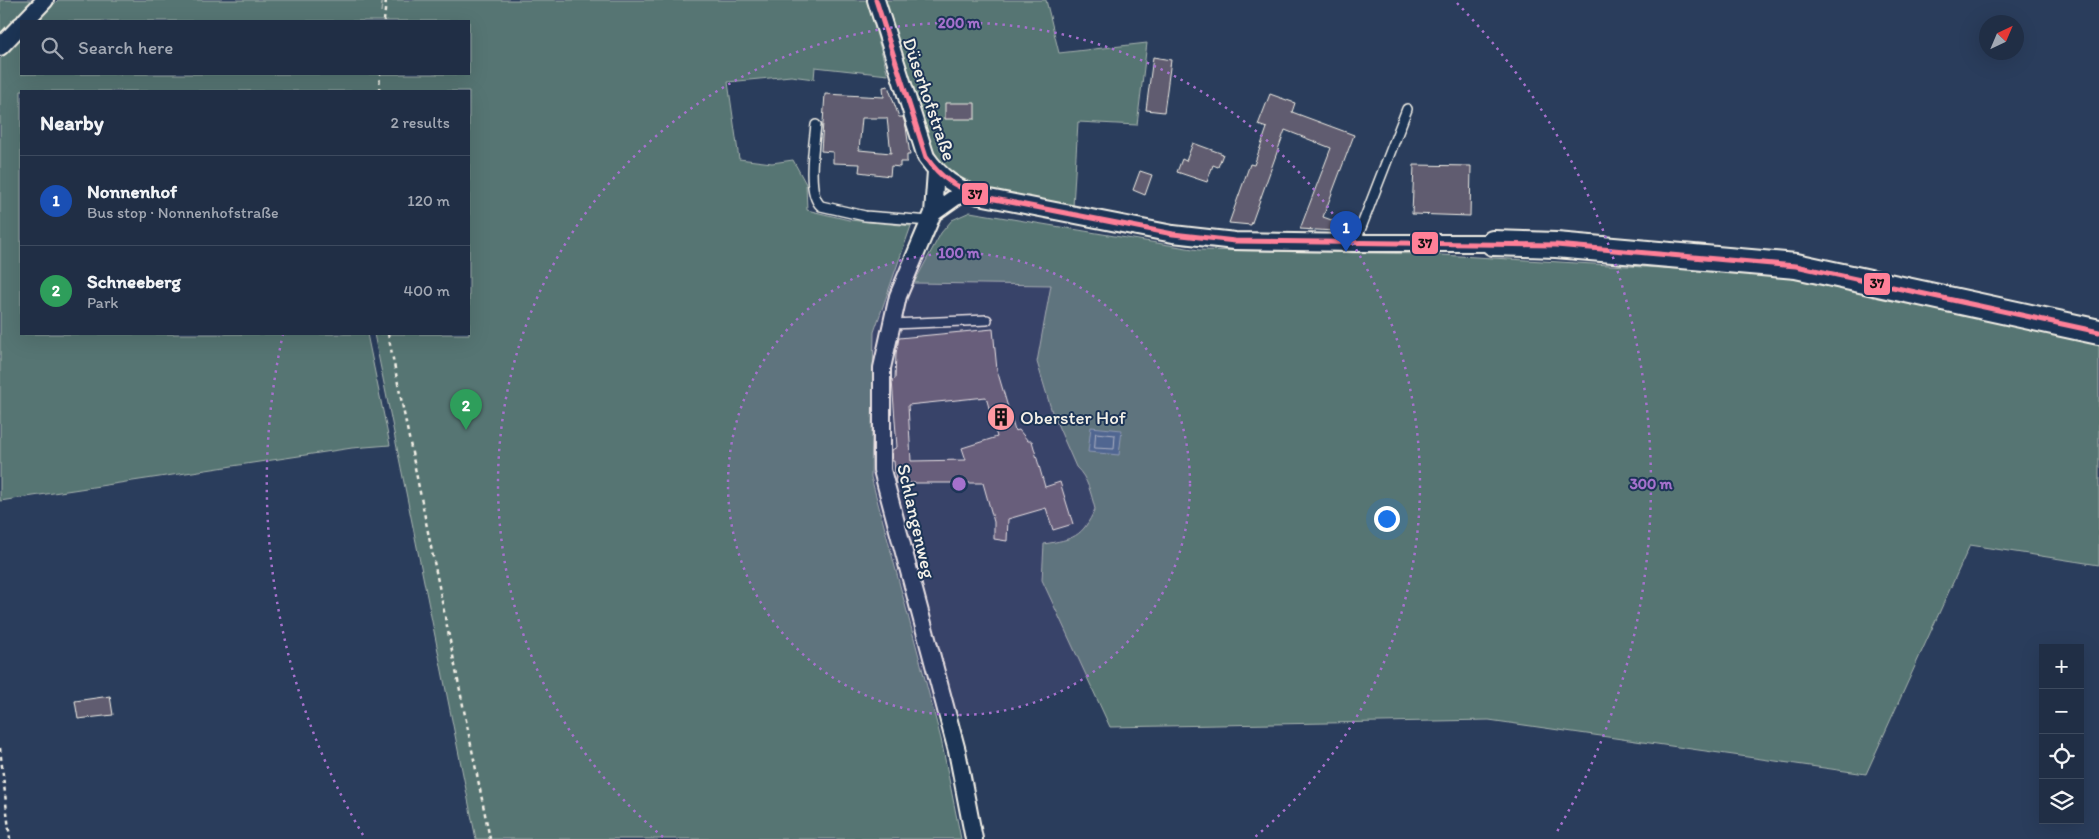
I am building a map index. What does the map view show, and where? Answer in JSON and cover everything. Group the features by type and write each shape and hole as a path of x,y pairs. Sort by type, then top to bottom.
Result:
{"street":[{"path":"26,20 45,0"},
{"name":"Düserhofstraße","path":"876,0 926,157 936,171 931,217"},
{"path":"0,47 20,26"},
{"path":"936,171 949,183 964,191 980,196 1173,234 1235,241 1556,245 1796,266 2099,332"},
{"path":"931,217 964,191"},
{"name":"Schlangenweg","path":"931,217 898,296 882,368 882,470 957,751 974,839"}],"lane":[{"path":"1354,243 1407,109"},
{"path":"816,125 813,185 816,202 821,206 865,216 931,217"},
{"path":"892,324 988,320"}],"path":[{"path":"384,20 386,0"},
{"path":"379,90 380,75"},
{"path":"388,335 490,839"},
{"path":"0,748 10,839"}],"green space":[{"path":"0,0 33,0 0,35"},
{"path":"58,0 382,0 381,12 383,0 867,0 888,75 815,67 814,79 791,76 728,82 739,159 772,163 793,160 806,184 807,210 849,220 911,226 874,332 871,477 941,739 961,839 476,839 374,335 470,335 470,90 20,90 20,335 367,335 390,445 352,448 0,501 0,59 20,38 20,75 470,75 470,20 38,20"},
{"path":"885,0 1046,0 1059,53 1147,43 1137,125 1078,122 1073,207 1001,194 961,180 946,168 933,149 921,125 911,99"},
{"path":"970,212 1199,250 1425,254 1795,276 2099,342 2099,565 1970,545 1866,774 1489,720 1110,727 1042,580 1044,544 1076,536 1086,526 1095,509 1086,481 1076,467 1052,412 1037,362 1051,285 914,283 941,233 952,220"}],"water":[{"path":"1091,427 1122,430 1119,455 1088,452"}],"building":[{"path":"1153,57 1171,60 1164,112 1146,110"},
{"path":"888,86 899,117 903,117 910,155 907,155 907,162 900,162 900,167 891,166 890,176 859,172 860,164 833,163 833,152 821,151 825,94 884,97 883,87","holes":["862,118 887,118 891,153 859,150"]},
{"path":"1270,94 1295,103 1292,112 1354,135 1323,217 1354,228 1352,232 1300,229 1331,148 1285,130 1251,225 1229,223 1250,164 1254,165 1267,128 1258,125"},
{"path":"945,103 975,103 975,119 945,119"},
{"path":"1193,143 1223,154 1218,167 1213,165 1207,182 1177,172 1182,159 1186,161"},
{"path":"1414,165 1471,166 1470,216 1412,214"},
{"path":"1140,171 1152,175 1145,195 1133,190"},
{"name":"Oberster Hof","path":"993,329 997,370 1015,431 1019,430 1028,441 1032,441 1045,487 1060,482 1073,524 1053,530 1046,508 1008,519 1007,541 994,539 994,522 983,483 896,483 894,461 892,461 892,450 897,447 892,380 895,379 896,353 899,338","holes":["986,397 997,437 962,448 966,460 911,461 908,405"]},
{"path":"110,696 113,715 78,719 75,701"}],"transit line":[{"name":"37","path":"876,0 926,157 943,177 979,196 1173,234 1235,241 1556,245 1796,266 2099,332"}],"place":[{"name":"Nonnenhof","path":"1346,252"},
{"name":"Oberster Hof","path":"1001,417"},
{"name":"Schneeberg","path":"466,430"}]}
